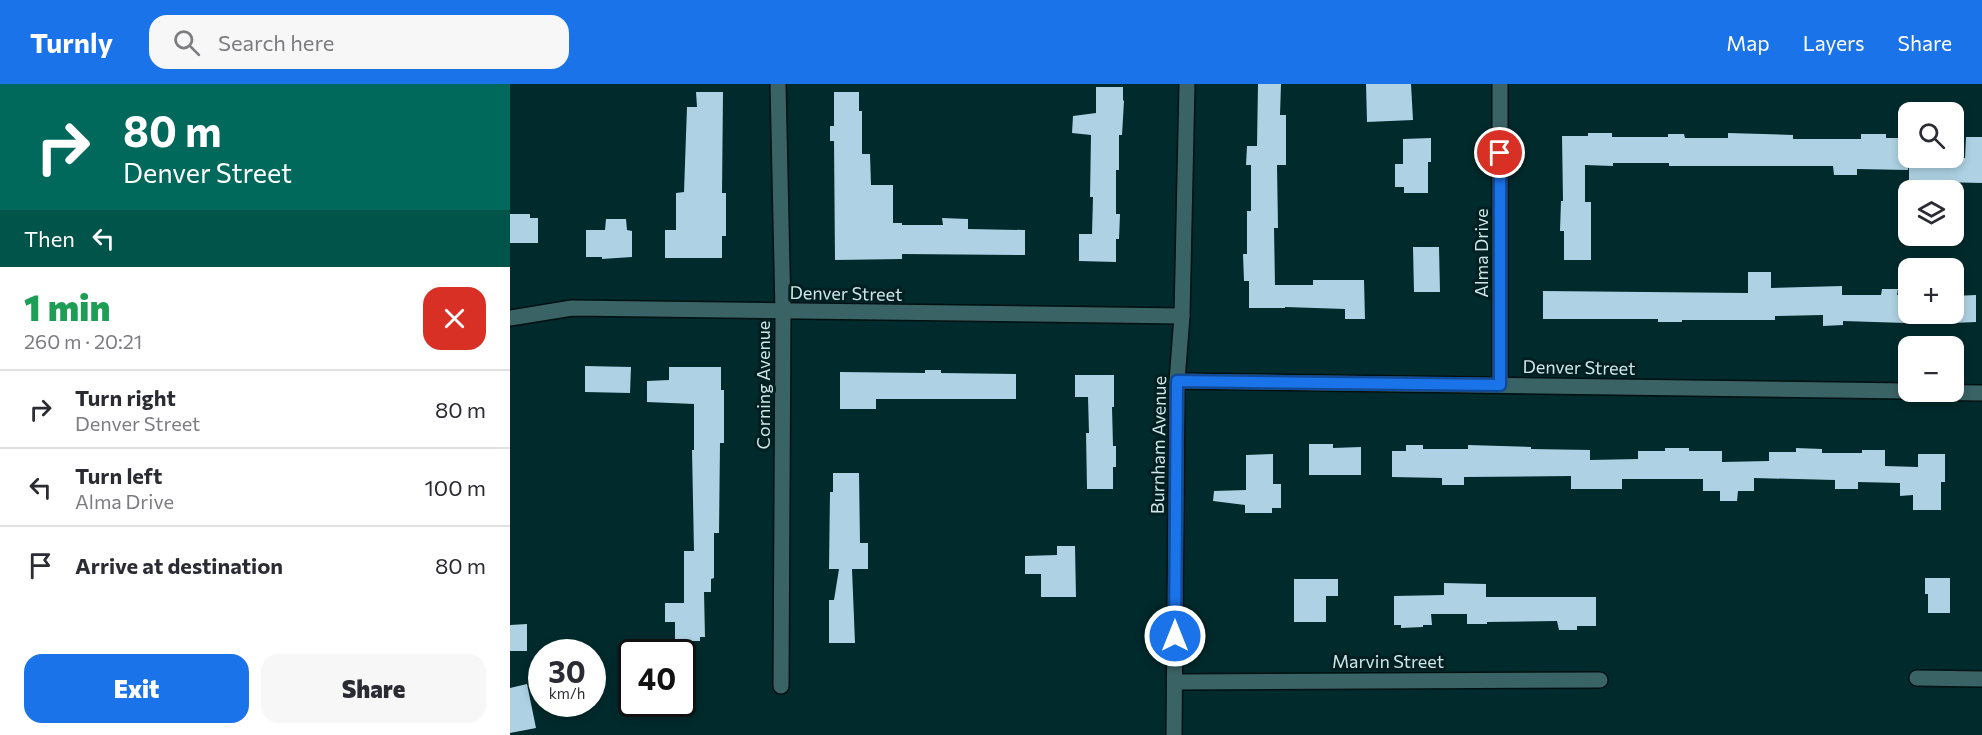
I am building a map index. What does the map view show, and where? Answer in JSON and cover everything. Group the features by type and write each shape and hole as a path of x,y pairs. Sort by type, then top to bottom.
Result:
{"street":[{"name":"Corning Avenue","path":"778,84 783,312 781,686"},
{"name":"Burnham Avenue","path":"1174,735 1177,381 1182,316 1187,84"},
{"name":"Alma Drive","path":"1500,84 1500,385"},
{"name":"Denver Street","path":"510,318 572,308 1182,316"},
{"name":"Denver Street","path":"1177,381 1898,392"},
{"name":"Denver Street","path":"1964,393 1982,393"},
{"path":"1917,678 1982,679"},
{"name":"Marvin Street","path":"1175,682 1600,680"}],"building":[{"path":"1258,84 1281,84 1280,115 1286,115 1286,165 1277,165 1278,228 1274,228 1275,285 1313,285 1313,280 1364,280 1365,319 1345,319 1345,309 1249,308 1249,281 1244,281 1243,254 1247,254 1247,211 1251,211 1251,165 1246,165 1247,146 1257,146"},
{"path":"1366,84 1411,84 1413,120 1367,122"},
{"path":"1096,87 1123,87 1122,135 1119,135 1119,170 1116,170 1116,214 1120,214 1119,239 1116,239 1116,262 1079,261 1079,234 1092,234 1091,135 1072,133 1073,116 1096,113"},
{"path":"696,92 723,92 722,193 726,193 726,236 722,236 722,258 665,258 665,230 676,230 676,193 684,192 687,107 697,107"},
{"path":"834,92 859,92 859,111 862,111 862,154 870,154 871,185 893,185 893,223 943,225 942,218 968,219 968,229 1025,230 1025,255 902,254 902,259 835,260 834,141 830,141 830,126 834,126"},
{"path":"1588,133 1612,133 1612,137 1668,137 1668,134 1684,134 1685,138 1728,138 1728,133 1793,135 1793,139 1861,139 1861,134 1886,134 1886,138 1898,138 1898,168 1908,168 1908,170 1857,169 1857,175 1834,175 1833,166 1669,166 1669,163 1585,165 1585,202 1591,202 1591,260 1564,260 1564,231 1560,231 1561,201 1563,201 1562,136 1588,136"},
{"path":"1966,137 1982,137 1982,183 1964,183 1964,180 1909,180 1909,168 1964,168"},
{"path":"1431,138 1428,193 1404,193 1404,187 1395,187 1395,164 1403,164 1403,139"},
{"path":"510,214 530,214 530,218 538,218 538,243 510,243"},
{"path":"606,219 626,219 627,230 632,231 632,257 602,259 602,257 586,257 586,230 605,230"},
{"path":"1413,247 1439,247 1440,292 1414,292"},
{"path":"1748,272 1771,272 1771,288 1842,286 1842,295 1881,295 1882,289 1898,289 1898,323 1843,321 1843,325 1823,326 1823,315 1775,316 1775,320 1682,320 1682,322 1658,322 1658,319 1543,319 1543,291 1748,293"},
{"path":"1976,295 1976,322 1964,323 1964,296"},
{"path":"585,366 631,367 630,393 585,392"},
{"path":"669,367 721,367 721,390 724,390 724,443 720,443 719,533 714,533 714,578 711,579 711,592 704,592 705,637 700,637 700,641 675,639 675,622 665,622 665,603 684,603 684,551 694,551 692,450 694,450 694,404 647,402 647,381 669,380"},
{"path":"925,370 941,370 941,373 1016,374 1016,399 876,399 876,409 840,409 840,372 925,373"},
{"path":"1075,375 1114,375 1114,407 1112,407 1116,467 1113,467 1113,489 1087,489 1088,397 1075,397"},
{"path":"1309,444 1333,444 1333,448 1361,447 1361,475 1309,475"},
{"path":"1406,445 1423,445 1423,449 1468,449 1468,445 1590,450 1590,460 1638,459 1638,451 1689,448 1689,451 1722,451 1722,462 1769,461 1769,452 1796,452 1796,448 1822,449 1822,453 1862,453 1862,450 1885,450 1885,466 1918,467 1918,454 1945,454 1945,482 1941,482 1941,510 1913,510 1913,495 1900,496 1900,483 1858,482 1858,489 1835,489 1835,480 1754,478 1754,491 1738,491 1737,501 1720,501 1720,491 1703,491 1703,479 1622,479 1622,489 1571,489 1571,476 1464,477 1464,485 1442,485 1442,478 1392,477 1392,451 1406,451"},
{"path":"1273,454 1273,484 1281,484 1281,508 1272,508 1272,513 1245,513 1245,505 1213,501 1214,491 1246,490 1246,455"},
{"path":"833,473 859,473 860,543 868,543 868,569 852,569 855,643 829,643 829,600 834,600 839,569 829,569 830,492 833,492"},
{"path":"1057,546 1075,546 1076,597 1041,597 1041,574 1025,574 1025,556 1057,555"},
{"path":"1925,578 1950,578 1950,613 1928,613"},
{"path":"1294,579 1338,579 1338,596 1326,596 1326,622 1294,622"},
{"path":"1444,583 1486,584 1486,597 1596,597 1596,626 1577,626 1577,630 1559,630 1557,621 1467,624 1467,614 1431,614 1432,625 1423,625 1423,627 1401,628 1401,625 1394,625 1394,596 1444,595"},
{"path":"527,624 527,651 510,651 510,625"},
{"path":"527,684 528,717 534,717 536,728 510,733 510,688"}],"route":[{"path":"1175,636 1177,381 1500,385 1500,153"}]}
